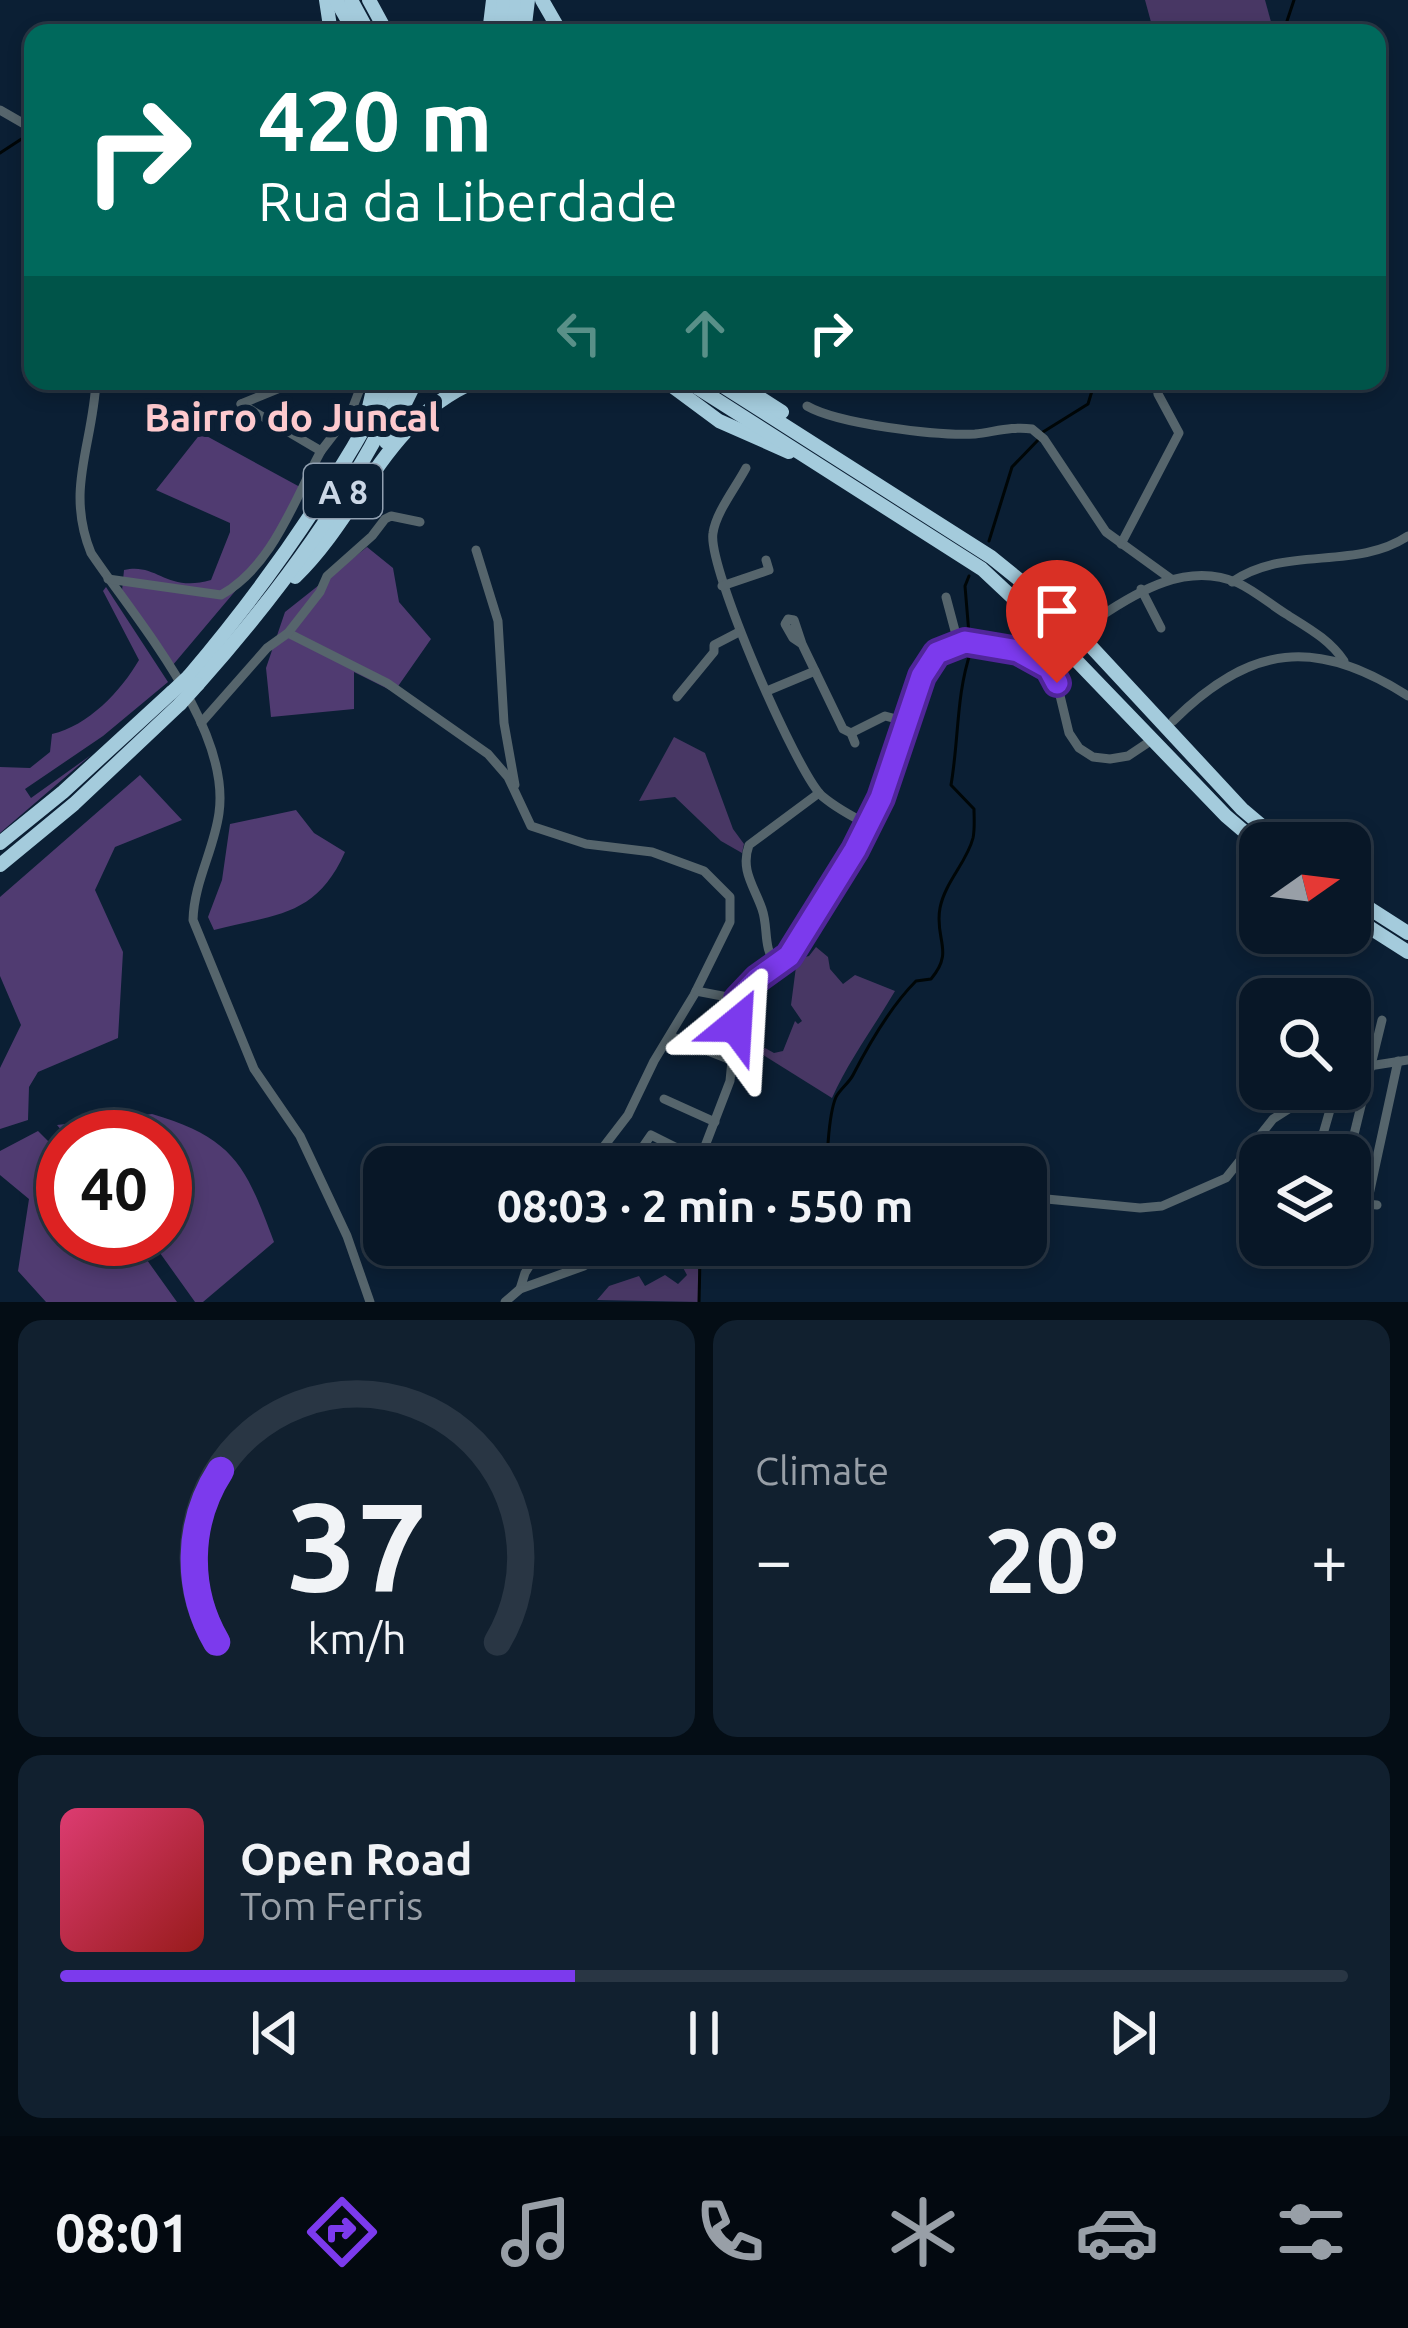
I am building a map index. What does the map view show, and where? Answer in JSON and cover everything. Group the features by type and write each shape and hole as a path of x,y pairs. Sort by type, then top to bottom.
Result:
{"highway":[{"path":"364,430 373,390"},
{"name":"A 8","path":"194,680 285,556 384,390"},
{"name":"A 8","path":"0,865 74,804 274,597 384,425 400,390"},
{"path":"365,484 412,390"},
{"path":"274,597 313,560 417,417 457,390"},
{"path":"687,390 719,421 766,445 811,460 982,568 1239,827"},
{"path":"730,390 991,557 1059,612 1257,822"},
{"path":"748,390 788,416 810,441"},
{"name":"A 8","path":"0,843 176,698"},
{"path":"1371,909 1408,933"},
{"path":"1371,928 1408,952"}],"street":[{"path":"94,390 78,484 78,504 91,553 201,723 215,762 219,813 194,899 194,920 254,1069 300,1136 347,1236 370,1302"},
{"path":"275,390 241,404 321,451"},
{"path":"108,578 208,594 221,595 234,588 282,530 321,451 351,412 360,390"},
{"path":"1120,544 1179,434 1157,390"},
{"path":"807,406 819,413 893,427 964,434 1022,428 1041,435 1097,522 1171,579"},
{"path":"746,468 713,530 712,551 722,586 739,632 819,794 869,825"},
{"path":"201,723 267,648 288,633 327,576 385,519 420,522"},
{"path":"1232,582 1257,569 1303,559 1378,552 1408,536"},
{"path":"476,550 498,620 504,723 516,794"},
{"path":"722,586 769,569"},
{"path":"1098,618 1142,590 1171,579 1220,578 1332,644 1344,661"},
{"path":"1142,590 1162,628"},
{"path":"946,597 958,642"},
{"path":"677,697 714,652 714,645 739,632"},
{"path":"288,633 387,683 488,754 508,777 531,826 586,844 652,852 704,871 730,897 730,922 696,991 628,1115 604,1146"},
{"path":"705,1146 730,1082 738,999 789,956 869,825 922,676 937,653 958,642 1018,651 1049,668 1079,748 1110,760 1128,756 1146,744"},
{"path":"802,644 843,729 853,738 886,716 908,722"},
{"path":"1172,721 1223,679 1256,665 1306,657 1344,661 1408,696"},
{"path":"767,691 814,670"},
{"path":"777,964 769,956 762,909 750,888 745,857 749,845 819,794"},
{"path":"696,991 738,999"},
{"path":"1355,1134 1382,1020"},
{"path":"670,1036 731,1060"},
{"path":"1371,1065 1403,1061 1367,1204 1377,1205"},
{"path":"664,1100 715,1122"},
{"path":"1047,1199 1162,1206 1226,1178 1273,1119 1287,1110"},
{"path":"643,1146 651,1135 673,1146"},
{"path":"520,1289 529,1266"},
{"path":"505,1302 520,1289 584,1266"}],"shaded area":[{"path":"1145,0 1265,0 1272,24 1152,24"},
{"path":"201,433 300,487 281,537 172,666 122,591 124,570 145,570 183,583 211,580 230,523 156,490"},
{"path":"367,547 393,568 399,602 431,639 394,692 354,672 354,709 271,717 266,668 285,612"},
{"path":"106,587 168,682 103,736 25,789 31,798 91,755 0,833 0,767 30,768 50,752 52,734 102,706 139,660 103,591"},
{"path":"674,737 705,753 733,829 744,844 742,853 721,841 675,797 639,801"},
{"path":"140,775 182,820 115,847 95,890 123,952 118,1038 38,1072 29,1087 28,1120 0,1129 0,1068 21,1025 0,976 0,897"},
{"path":"296,810 314,833 345,852 334,873 307,901 292,909 214,930 208,917 222,880 230,824"},
{"path":"816,947 828,957 830,969 843,984 855,975 895,991 832,1098 760,1053 765,1048 783,1051 795,1021 802,1021 791,1005 797,959 809,956"},
{"path":"192,1128 219,1145 245,1174 274,1242 203,1302 195,1302 169,1266 192,1266"},
{"path":"36,1132 36,1266 151,1266 177,1302 46,1302 18,1271 29,1199 0,1175 0,1151"},
{"path":"682,1266 698,1266 699,1302 597,1300 609,1286 639,1276 645,1286 665,1275 678,1284 687,1275"}],"waterway":[{"path":"1286,24 1294,0"},
{"path":"0,153 23,138"},
{"path":"1043,432 1088,404 1092,390"},
{"path":"989,541 1012,467 1039,439"},
{"path":"969,576 965,586 969,634"},
{"path":"828,1146 838,1094 898,1002 916,981 931,979 942,960 940,908 974,831 974,809 951,785 960,700 971,651"},
{"path":"699,1302 700,1266"}],"district":[{"name":"Bairro do Juncal","path":"292,416"}],"route":[{"path":"736,1025 738,999 789,956 869,825 922,676 937,653 958,642 991,644 1040,661 1057,683"}]}
